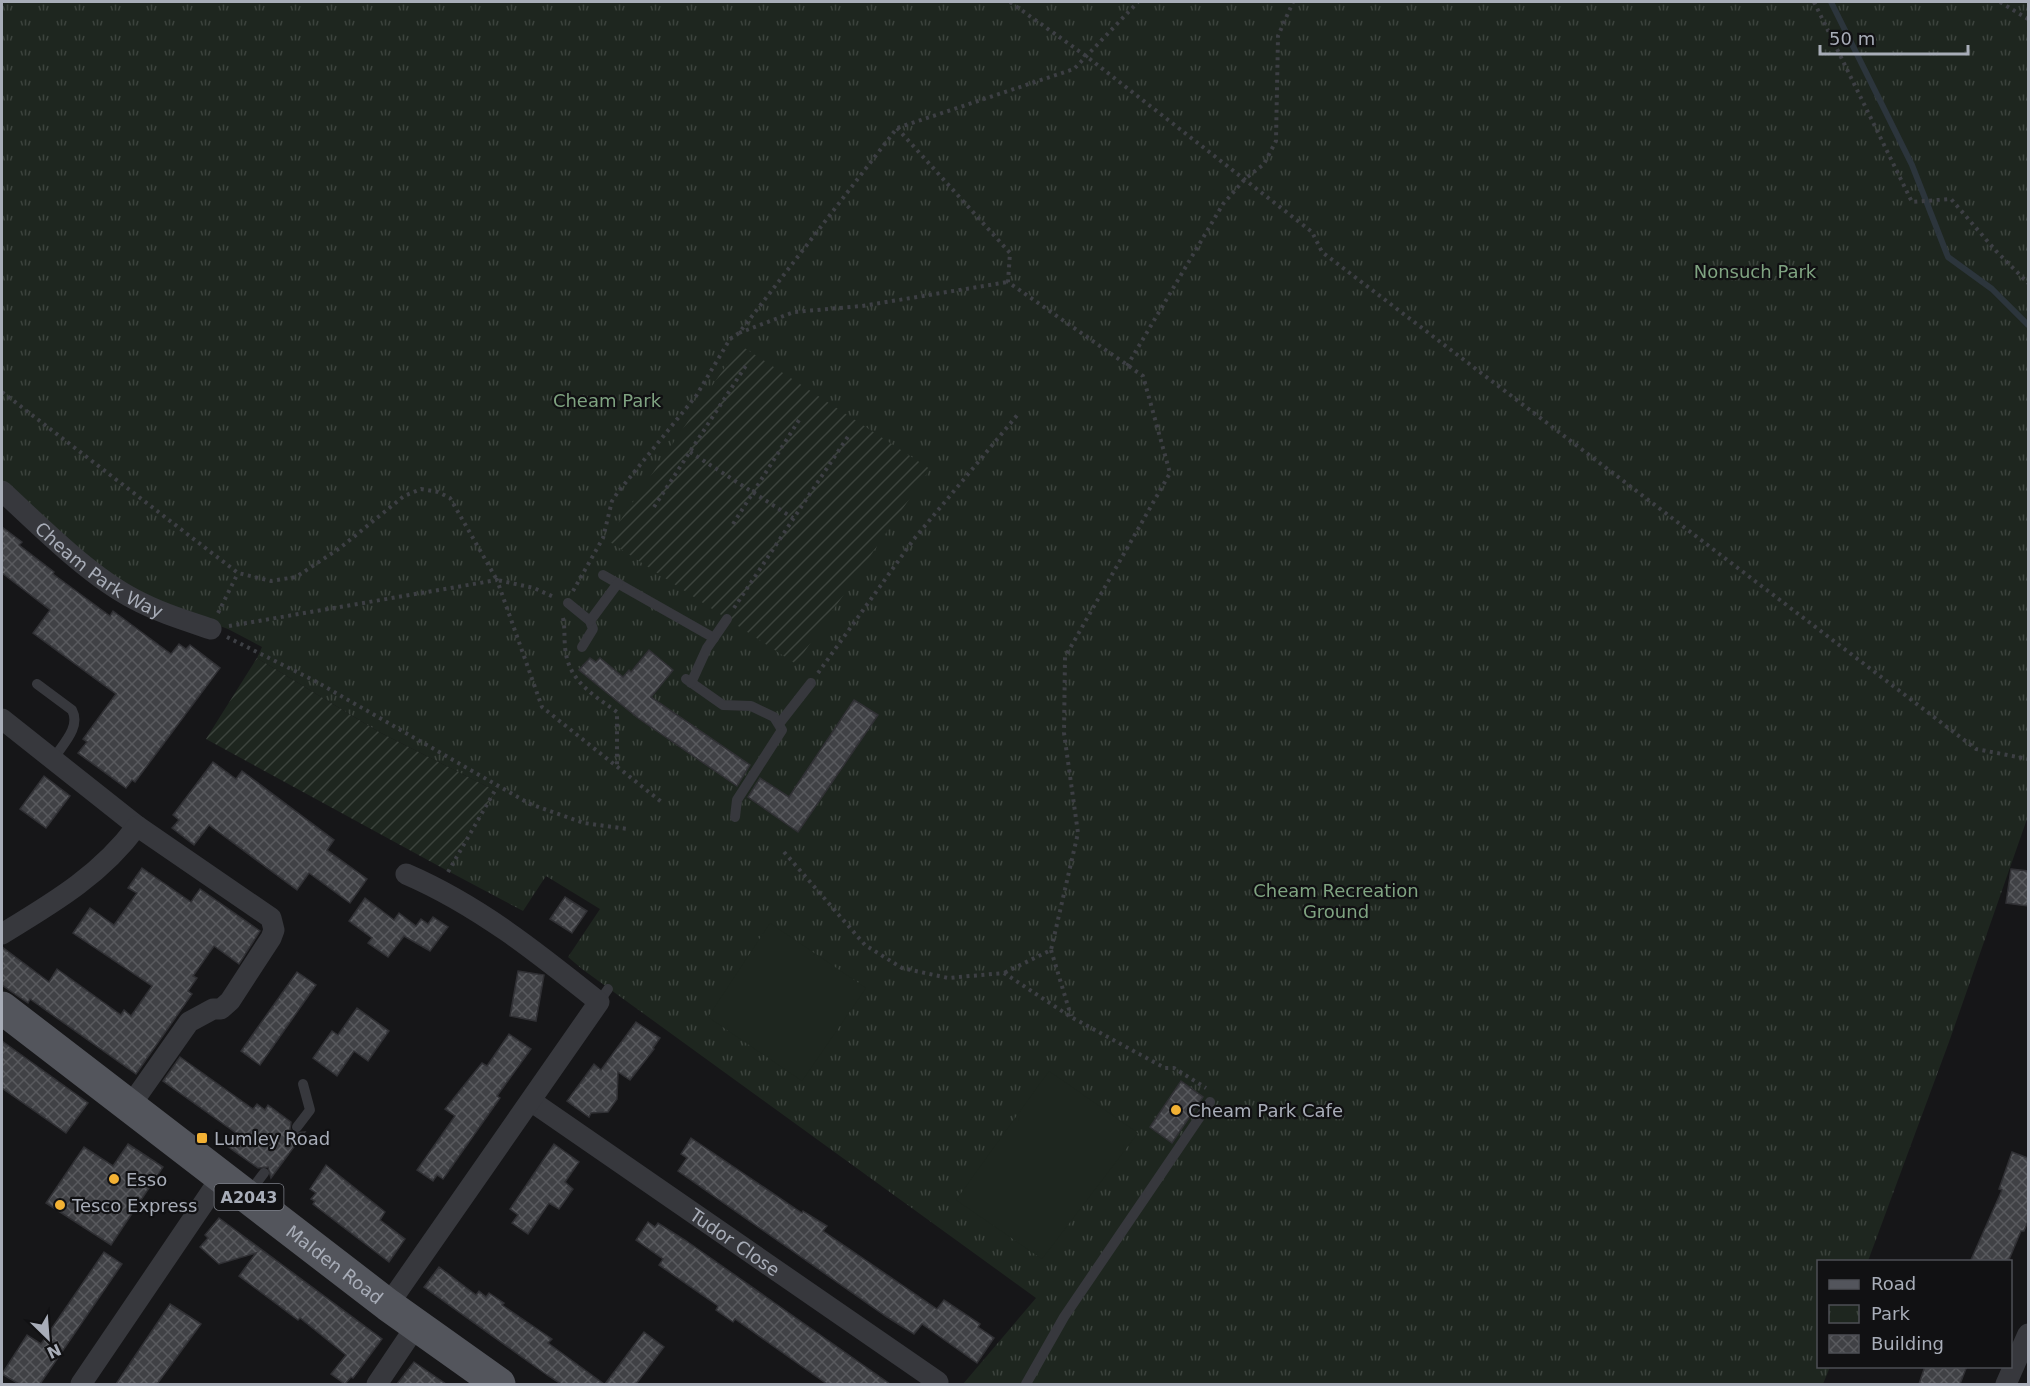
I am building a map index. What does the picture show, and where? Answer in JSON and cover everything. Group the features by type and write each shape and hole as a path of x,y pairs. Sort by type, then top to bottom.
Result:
{"main road":[{"name":"Malden Road","path":"2,1008 130,1106 244,1182 388,1305 498,1384"}],"street":[{"name":"Cheam Park Way","path":"2,492 72,555 132,598 167,614 211,629"},
{"path":"2,719 137,825 271,918 274,930 230,1000 222,1009 213,1010 189,1022 130,1106"},
{"path":"2,934 67,894 96,873 137,825"},
{"path":"388,1305 603,995 525,942 438,888 406,874"},
{"name":"Tudor Close","path":"531,1101 938,1382"},
{"path":"81,1384 244,1182"},
{"path":"377,1384 416,1326"},
{"path":"2006,1384 2028,1334"}],"lane":[{"path":"603,574 714,638"},
{"path":"590,621 618,583"},
{"path":"568,603 590,621 593,629 582,647"},
{"path":"727,619 688,681 723,705 751,706 774,717 782,730 737,800 735,817"},
{"path":"779,724 811,683"},
{"path":"37,684 72,710 76,716 75,725 54,758"},
{"path":"297,1127 310,1110 303,1084"},
{"path":"1026,1384 1064,1317 1210,1102"}],"path":[{"path":"1010,2 1086,56 1312,232 1322,252 1977,749 2028,759"},
{"path":"739,333 897,128 1074,69 1138,2"},
{"path":"1127,366 1223,204 1245,179 1264,164 1276,141 1278,36 1293,2"},
{"path":"1814,2 1912,202 1951,199 1996,251 2028,283"},
{"path":"2000,2 2028,19"},
{"path":"897,128 1010,253 1008,282"},
{"path":"617,765 617,712 582,686 572,675 565,647 563,619 568,603 603,538 612,501 696,396 730,339 739,333 794,312 862,306 1008,282 1143,376 1170,473 1065,657 1064,733 1078,834 1051,950 1071,1017"},
{"path":"654,507 747,364"},
{"path":"2,392 238,573 271,581 296,577 326,559 404,496 421,489 438,492 450,498 497,580 542,707 664,804"},
{"path":"811,683 914,539 1019,413"},
{"path":"733,524 801,417"},
{"path":"727,619 849,435"},
{"path":"690,453 793,518"},
{"path":"211,629 238,573"},
{"path":"211,629 497,580 534,588 568,603"},
{"path":"211,629 315,681 530,804 584,823 628,830"},
{"path":"438,888 497,787"},
{"path":"784,852 865,945 902,968 948,978 1004,974 1051,950"},
{"path":"1004,974 1071,1017 1165,1068 1174,1068 1205,1088 1211,1094 1210,1102"}],"green space":[{"path":"2,2 2028,2 2028,820 1868,1260 1817,1260 1817,1368 1830,1368 1823,1384 963,1384 1036,1298 568,957 600,909 546,876 523,911 446,870 496,791 379,732 257,658 262,647 228,629 154,602 86,560 2,480"},
{"path":"740,345 930,469 796,664 607,540"},
{"path":"257,658 379,732 496,791 446,870 206,739"},
{"path":"770,923 866,988 802,1081 708,1017"},
{"path":"1049,1071 1138,1133 1042,1259 956,1200"}],"building":[{"path":"2,527 22,542 19,545 54,572 53,574 110,616 113,611 171,654 179,644 186,649 190,645 220,668 135,782 132,780 126,788 78,753 87,742 83,739 116,694 33,633 50,610 2,573"},
{"path":"649,650 673,670 651,697 750,765 737,786 638,718 579,670 590,658 596,662 600,658 623,677 629,670 631,672"},
{"path":"854,700 878,715 798,832 748,797 760,778 789,797"},
{"path":"213,762 236,779 242,771 334,840 327,850 367,879 350,903 309,873 297,890 209,825 194,845 172,828 179,820 173,815"},
{"path":"44,776 70,796 46,828 20,809"},
{"path":"142,868 191,902 200,889 260,931 239,964 214,946 193,976 197,978 188,991 192,994 136,1074 30,999 28,1003 2,985 2,947 49,982 57,969 121,1015 124,1010 131,1016 152,986 73,933 90,908 114,925 137,893 128,888"},
{"path":"2011,869 2028,871 2028,906 2006,903"},
{"path":"565,897 587,911 572,933 550,919"},
{"path":"365,898 394,920 399,913 416,926 421,919 428,924 433,917 448,927 430,951 404,936 388,957 368,943 372,938 349,921"},
{"path":"518,971 544,975 536,1021 510,1016"},
{"path":"297,972 316,985 260,1065 241,1051"},
{"path":"357,1008 389,1031 368,1061 354,1051 337,1076 313,1058 332,1031 338,1035"},
{"path":"636,1022 660,1038 630,1080 618,1072 617,1099 608,1112 591,1113 589,1117 567,1101 594,1064 601,1070"},
{"path":"509,1034 531,1049 497,1096 500,1098 443,1179 437,1175 433,1181 417,1170 455,1116 445,1109 482,1063 487,1066"},
{"path":"2,1041 88,1103 66,1133 2,1088"},
{"path":"180,1057 253,1109 257,1104 265,1110 268,1105 291,1122 290,1129 293,1133 305,1132 271,1178 268,1167 258,1168 227,1146 236,1133 163,1081"},
{"path":"1181,1081 1203,1097 1172,1143 1150,1127"},
{"path":"691,1138 802,1213 803,1211 827,1226 823,1231 937,1309 944,1300 980,1324 978,1327 994,1338 977,1363 922,1324 914,1334 887,1317 678,1171 687,1158 681,1154"},
{"path":"128,1144 163,1167 111,1245 46,1203 84,1147 113,1166"},
{"path":"554,1144 579,1162 565,1182 573,1189 559,1209 549,1203 528,1234 512,1223 518,1215 510,1209"},
{"path":"2012,1152 2028,1158 2028,1221 2024,1231 2021,1231 2009,1260 1971,1260 2002,1190 1999,1189"},
{"path":"326,1165 385,1212 380,1220 405,1239 389,1262 313,1204 315,1201 311,1199 316,1193 310,1189"},
{"path":"219,1218 382,1339 353,1378 351,1377 345,1384 331,1374 346,1355 300,1318 298,1320 239,1276 256,1253 219,1264 200,1247 208,1238 205,1235"},
{"path":"648,1222 655,1227 658,1223 685,1240 890,1384 827,1384 735,1319 733,1322 716,1310 718,1306 659,1265 663,1259 636,1240"},
{"path":"104,1252 122,1264 40,1384 19,1384 2,1374 27,1335 41,1344"},
{"path":"439,1267 476,1295 479,1291 486,1297 489,1293 504,1303 502,1305 552,1339 548,1343 604,1384 561,1384 547,1375 424,1287"},
{"path":"170,1304 201,1324 157,1384 116,1384"},
{"path":"644,1332 664,1347 636,1384 605,1384"},
{"path":"414,1362 446,1384 397,1384"},
{"path":"1924,1368 1966,1368 1960,1384 1919,1384"}],"waterway":[{"path":"1831,2 1912,165 1948,257 1992,289 2028,325"}],"place":[{"name":"Cheam Park Cafe","path":"1176,1110"},
{"name":"Lumley Road","path":"202,1138"},
{"name":"Esso","path":"114,1179"},
{"name":"Tesco Express","path":"60,1205"}],"park label":[{"name":"Nonsuch Park","path":"1755,271"},
{"name":"Cheam Park","path":"607,400"},
{"name":"Cheam Recreation Ground","path":"1336,900"}]}
